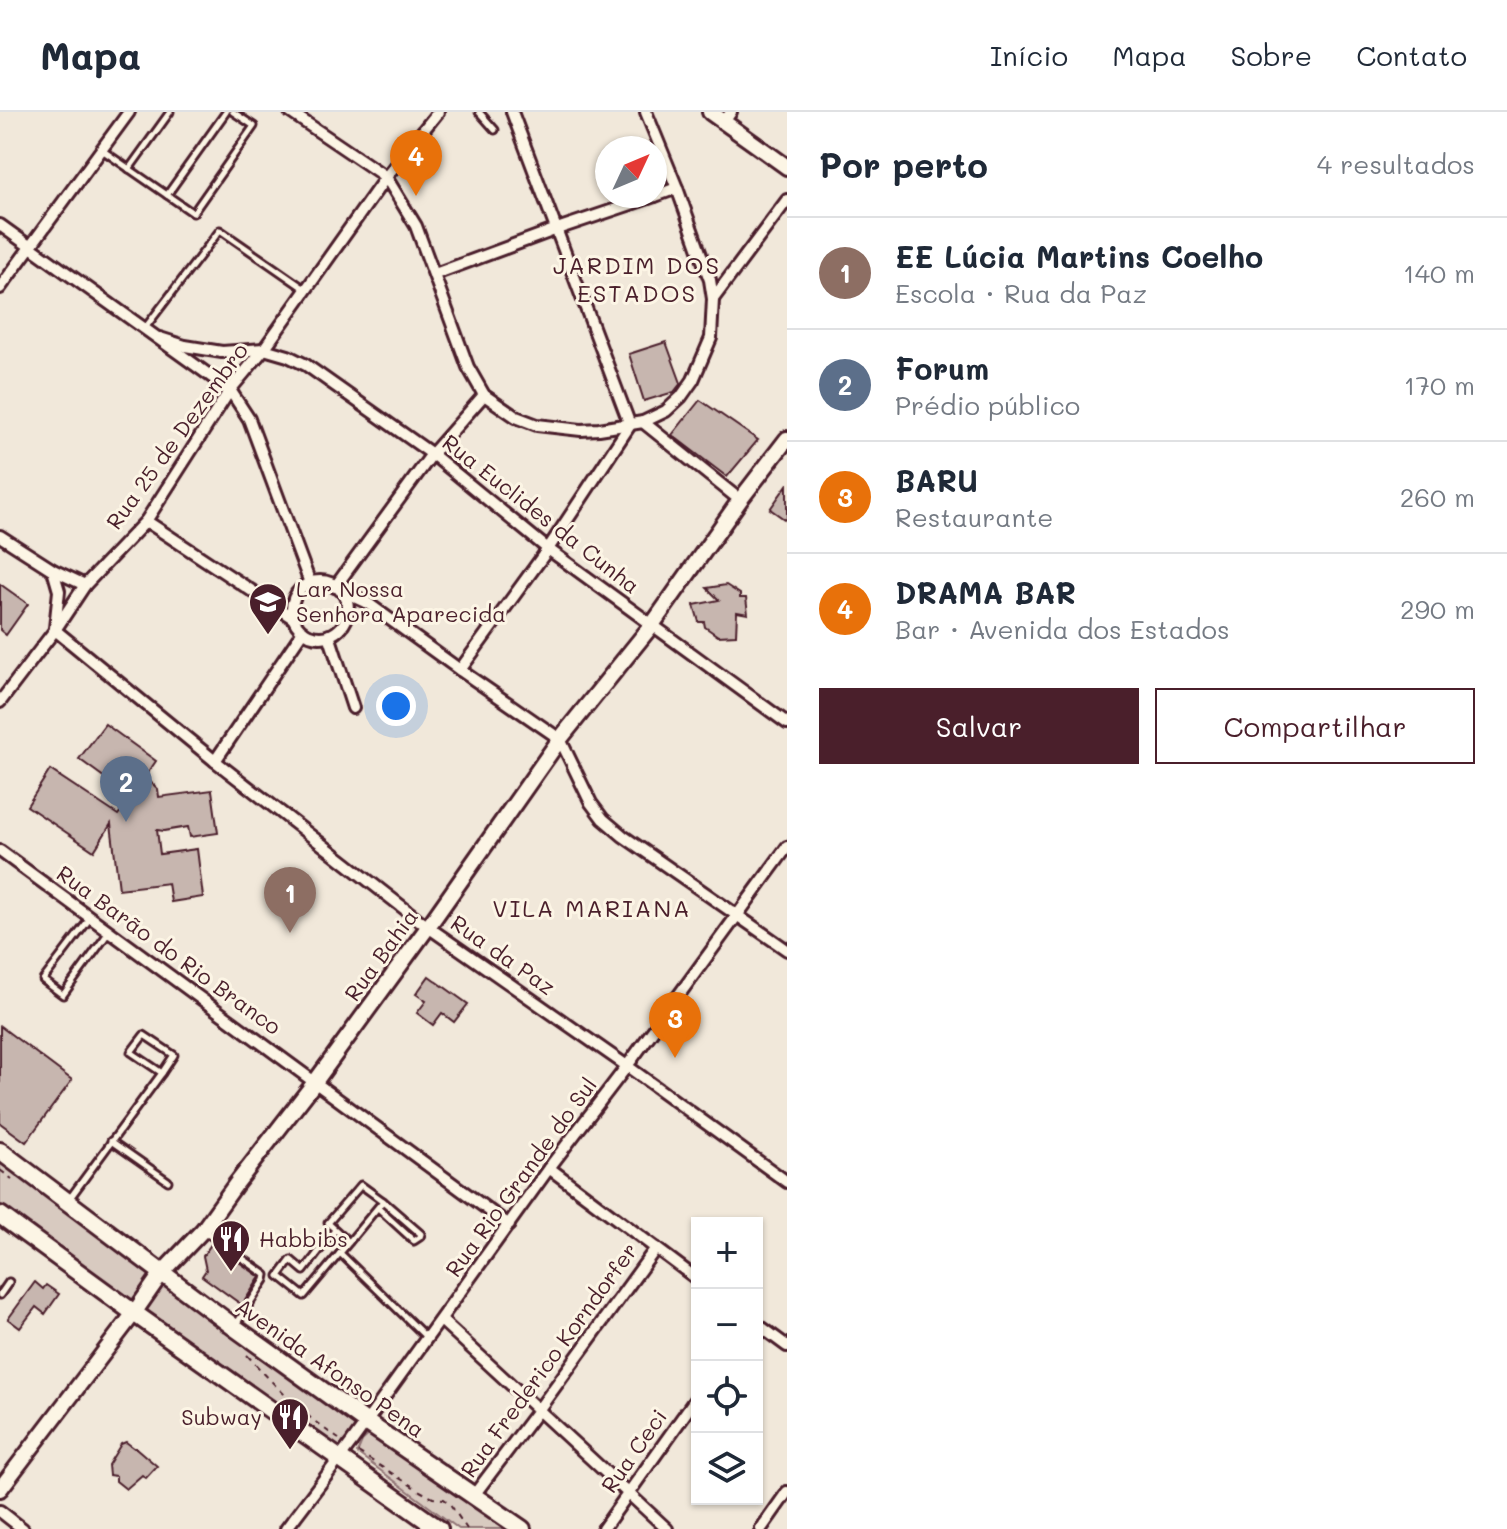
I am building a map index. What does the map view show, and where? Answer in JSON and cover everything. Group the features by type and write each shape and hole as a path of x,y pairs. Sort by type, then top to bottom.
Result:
{"main road":[{"name":"Avenida Afonso Pena","path":"0,1151 234,1327 522,1529"},
{"path":"2,1220 134,1313 344,1452 439,1529"}],"street":[{"path":"0,288 129,112"},
{"path":"290,112 386,177 416,226 468,367 484,395 516,417 537,425 581,430 630,425 666,411 693,380 711,338 713,299 710,280 646,112"},
{"name":"Rua 25 de Dezembro","path":"0,702 85,585 146,521 230,390 264,349 386,177 438,112"},
{"path":"512,112 630,425"},
{"path":"710,112 728,117 787,167"},
{"path":"667,192 677,188"},
{"path":"713,299 787,200"},
{"path":"435,274 619,208"},
{"path":"0,225 230,390 249,419 310,583"},
{"path":"160,338 222,352 264,349"},
{"name":"Rua Euclides da Cunha","path":"264,349 306,365 432,454 548,549 787,723"},
{"path":"338,588 432,454 484,395"},
{"path":"643,422 740,500"},
{"path":"460,670 548,549 630,425"},
{"name":"Rua Bahia","path":"0,1489 161,1274 203,1230 315,1082 560,739 652,625 740,500 787,440"},
{"path":"146,521 293,618 303,631 318,637 338,630 345,621 346,600 338,588"},
{"path":"0,536 53,570 85,585"},
{"path":"53,570 59,591 55,630"},
{"path":"293,618 294,597 310,583 321,581 366,602 560,739 591,803 603,819 787,950"},
{"name":"Rua da Paz","path":"55,630 215,761 428,927 787,1182"},
{"path":"215,761 303,631"},
{"path":"329,635 353,708"},
{"name":"Rua Rio Grande do Sul","path":"286,1529 787,847"},
{"name":"Rua Barão do Rio Branco","path":"0,851 509,1225"},
{"path":"549,1168 691,1274"},
{"name":"Rua Frederico Korndorfer","path":"474,1495 656,1248"},
{"path":"441,1320 667,1529"},
{"path":"763,1328 787,1346"},
{"name":"Rua Ceci","path":"603,1529 691,1405"},
{"path":"761,1529 787,1492"},
{"path":"0,1511 23,1529"}],"lane":[{"path":"129,169 170,112"},
{"path":"167,195 226,112"},
{"path":"102,149 193,213 254,126 233,112"},
{"path":"479,112 495,130"},
{"path":"145,328 220,230 306,289"},
{"path":"91,917 43,980 63,995 110,931"},
{"path":"67,1202 162,1073 174,1055 144,1035 131,1052 162,1073"},
{"path":"111,1141 168,1181"},
{"path":"349,1242 328,1223 361,1185 421,1234 420,1237 414,1241 378,1208"},
{"path":"335,1230 304,1271 291,1260 279,1276 304,1296 383,1201"},
{"path":"203,1230 266,1275 234,1327"},
{"path":"340,1253 428,1338"},
{"path":"0,1295 9,1282"}],"path":[{"path":"0,1170 11,1178"},
{"path":"248,1355 279,1391 344,1452 433,1498 444,1499 467,1529"}],"shaded area":[{"path":"0,1151 366,1422 340,1458 0,1215"},
{"path":"372,1432 508,1529 459,1529 357,1453 362,1441"}],"building":[{"path":"666,342 681,383 674,392 644,401 629,354"},
{"path":"700,400 758,440 727,477 672,435"},
{"path":"787,485 787,521 770,509"},
{"path":"0,584 28,604 6,635 0,630"},
{"path":"726,585 740,594 740,598 746,598 748,614 737,612 736,635 718,636 705,627 704,622 699,622 694,605 719,600 707,588"},
{"path":"105,724 156,761 145,777 158,789 159,797 212,790 218,833 190,837 188,827 157,830 160,854 197,849 203,897 171,902 168,883 119,889 111,824 94,851 27,806 50,770 118,815 131,797 79,759"},
{"path":"429,976 468,1004 454,1022 442,1013 433,1025 417,1013 426,1001 416,994"},
{"path":"0,1026 72,1080 26,1142 0,1123"},
{"name":"Habbibs","path":"212,1243 260,1277 242,1305 202,1276 206,1270 203,1256"},
{"path":"35,1282 43,1289 46,1285 59,1294 45,1314 36,1307 20,1328 8,1319"},
{"path":"126,1442 157,1466 146,1478 142,1475 126,1489 116,1481 116,1476 109,1475 108,1465 121,1444"}],"place":[{"name":"DRAMA BAR","path":"416,196"},
{"name":"Lar Nossa Senhora Aparecida","path":"268,636"},
{"name":"Forum","path":"126,822"},
{"name":"EE Lúcia Martins Coelho","path":"290,933"},
{"name":"BARU","path":"675,1058"},
{"name":"Habbibs","path":"231,1273"},
{"name":"Subway","path":"290,1451"}],"district":[{"name":"JARDIM DOS ESTADOS","path":"637,280"},
{"name":"VILA MARIANA","path":"592,909"}]}
